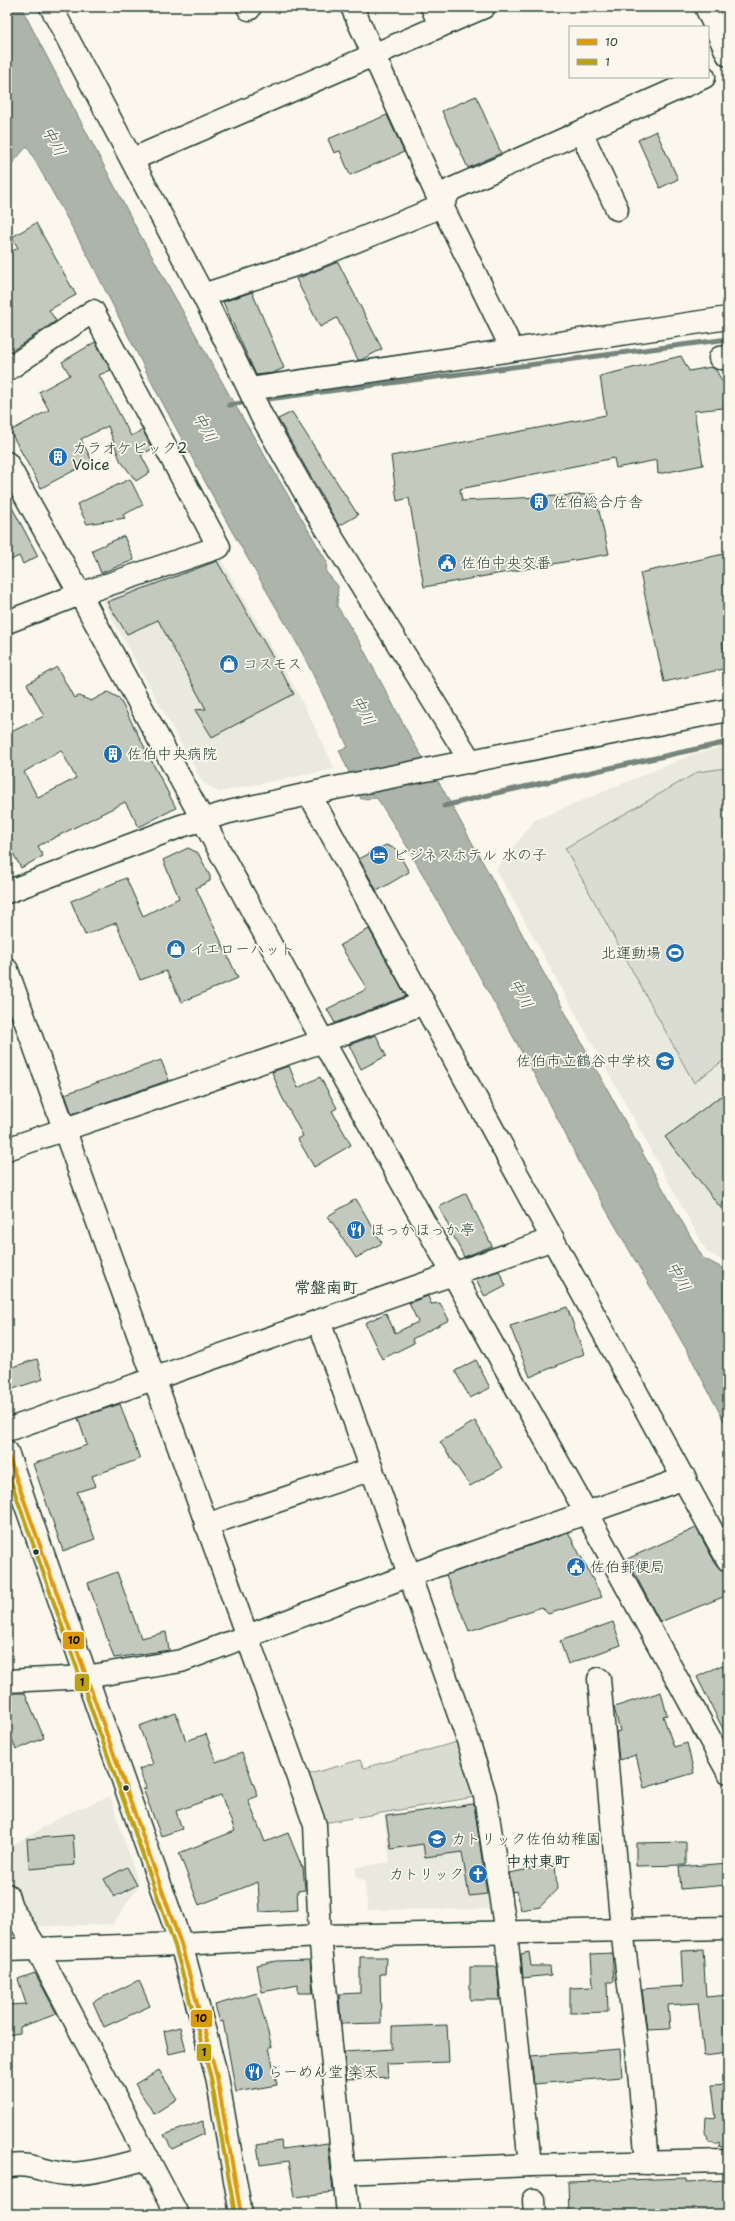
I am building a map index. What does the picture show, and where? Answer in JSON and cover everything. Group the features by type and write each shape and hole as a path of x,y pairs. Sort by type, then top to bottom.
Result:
{"main road":[{"path":"51,7 133,159 253,397 313,507 472,762"},
{"path":"352,7 442,206 512,349"},
{"path":"133,159 351,66 436,17 484,7"},
{"path":"706,7 728,55"},
{"path":"709,75 728,66"},
{"path":"202,295 304,262 442,206 450,190 702,78"},
{"path":"581,132 617,209"},
{"path":"7,370 93,312 219,546 80,594 7,622"},
{"path":"253,397 512,349 728,318"},
{"path":"7,463 203,819 322,1041 587,1514 728,1772"},
{"path":"7,892 203,819 335,788 728,710"},
{"path":"310,795 685,1478 728,1560"},
{"path":"7,970 314,1825 320,1936 348,2214"},
{"path":"7,1149 322,1041 424,1003"},
{"path":"7,1430 319,1321 451,1273 553,1239"},
{"path":"319,1321 467,1737 485,1796 506,1933 530,2165"},
{"path":"7,1452 181,1944 217,2078 240,2214"},
{"path":"206,1525 372,1469"},
{"path":"7,1681 86,1677 181,1661 410,1576 685,1478"},
{"path":"599,1679 622,1930 637,2049 647,2163"},
{"path":"7,1895 11,1908 37,1949 178,2214"},
{"path":"7,1950 181,1944 320,1936 728,1928"},
{"path":"7,2167 17,2164 68,2174 88,2173 148,2158"},
{"path":"344,2173 530,2165 728,2161"}],"shaded area":[{"path":"219,556 299,695 335,769 219,792 203,783 100,597"},
{"name":"佐伯市立鶴谷中学校","path":"723,747 728,748 728,1263 707,1252 496,869 535,820 691,755"},
{"name":"北運動場","path":"728,769 728,1057 694,1083 565,848 698,772"},
{"path":"464,1740 481,1796 323,1823 306,1775 360,1760 364,1768"},
{"path":"110,1796 139,1885 113,1924 27,1927 16,1907 7,1882 7,1849 64,1815"},
{"name":"カトリック佐伯幼稚園","path":"483,1800 497,1909 368,1910 364,1880 356,1878 356,1867 390,1862 384,1815"}],"water":[{"name":"中川","path":"7,7 21,7 138,231 231,398 327,562 326,572 338,586 337,606 359,641 413,742 441,786 639,1147 703,1258 728,1271 728,1429 689,1354 585,1173 544,1092 408,848 377,798 361,799 339,750 348,747 302,652 229,526 154,387 89,258 27,146 7,170 7,129 10,121 7,115"}],"building":[{"path":"476,96 501,153 468,168 442,111"},
{"path":"387,115 404,152 350,175 340,151 334,153 328,139"},
{"path":"656,131 678,179 660,188 638,140"},
{"path":"36,223 76,295 49,310 56,321 7,354 7,254 18,248 12,237"},
{"path":"338,262 382,349 361,360 358,360 337,318 320,327 296,279"},
{"path":"252,292 284,368 273,373 256,375 223,302"},
{"path":"95,342 111,370 99,375 131,436 143,430 152,449 141,455 150,472 136,481 120,460 108,426 81,439 92,461 41,488 10,431 49,410 39,392 70,375 62,362"},
{"name":"佐伯総合庁舎","path":"681,356 689,371 711,367 716,370 727,390 723,408 694,411 703,465 658,474 657,460 616,468 614,458 460,489 462,501 595,494 609,554 424,587 409,498 397,501 391,456 606,415 600,376"},
{"path":"292,412 358,515 339,526 278,419"},
{"path":"130,479 143,505 123,515 125,518 87,524 77,504"},
{"path":"7,498 38,556 23,564 19,556 7,562"},
{"path":"124,536 134,560 101,573 92,550"},
{"path":"728,553 728,642 722,643 728,668 664,682 640,573"},
{"name":"コスモス","path":"217,561 294,694 212,737 195,710 206,709 158,620 127,634 107,602"},
{"name":"佐伯中央病院","path":"57,667 74,698 79,696 91,701 108,692 119,698 176,808 139,827 125,802 38,846 43,856 21,868 12,851 7,854 7,734 44,716 27,684","holes":["61,750 76,778 38,798 24,772"]},
{"path":"386,845 396,849 409,872 377,891 359,859"},
{"name":"イエローハット","path":"188,848 198,853 210,876 210,881 196,888 238,978 182,1002 166,971 140,980 116,923 85,935 71,901 126,878 143,916 179,898 163,860"},
{"path":"369,929 406,996 335,1023 327,1009 367,989 340,945"},
{"path":"376,1035 386,1056 361,1069 349,1045"},
{"path":"161,1060 169,1080 72,1114 65,1094"},
{"path":"289,1066 298,1088 320,1077 337,1108 332,1111 351,1145 314,1167 298,1139 303,1136 281,1095 272,1072"},
{"path":"728,1091 728,1217 665,1137"},
{"path":"466,1193 492,1246 464,1257 439,1207"},
{"name":"ほっかほっか亭","path":"356,1199 382,1243 356,1258 328,1216"},
{"path":"499,1271 506,1286 485,1297 476,1279"},
{"path":"428,1296 431,1304 440,1303 449,1320 412,1339 414,1343 382,1359 365,1323 386,1313 395,1333 418,1322 409,1303"},
{"path":"567,1307 584,1354 530,1377 510,1326"},
{"path":"37,1359 43,1379 7,1391 7,1369"},
{"path":"476,1360 490,1388 470,1398 455,1371"},
{"path":"120,1404 140,1459 92,1476 96,1486 77,1492 95,1539 63,1551 33,1464 87,1445 78,1418"},
{"path":"475,1421 502,1468 470,1486 440,1442"},
{"path":"696,1528 717,1566 728,1574 728,1595 660,1622 627,1559"},
{"path":"568,1532 602,1597 548,1614 542,1607 469,1631 446,1575"},
{"path":"117,1572 141,1638 166,1632 169,1650 114,1658 88,1583"},
{"path":"613,1622 621,1645 568,1664 560,1641"},
{"path":"722,1665 728,1676 728,1739 697,1677"},
{"path":"661,1692 667,1715 663,1716 674,1747 687,1743 694,1773 644,1788 636,1755 619,1760 616,1732 620,1731 614,1707"},
{"path":"7,1693 25,1693 44,1738 16,1750 7,1725"},
{"path":"176,1713 186,1741 206,1734 216,1762 242,1753 258,1796 248,1800 265,1842 288,1833 303,1867 305,1890 297,1891 298,1910 260,1912 258,1882 199,1905 179,1853 235,1831 221,1795 176,1811 182,1829 161,1836 143,1789 146,1788 139,1769 153,1764 139,1726"},
{"path":"474,1804 487,1894 469,1896 462,1852 425,1857 423,1844 391,1849 386,1816"},
{"path":"73,1835 75,1865 29,1869 27,1839"},
{"path":"686,1842 686,1865 636,1866 636,1843"},
{"path":"728,1863 728,1885 681,1889 679,1867"},
{"path":"555,1864 557,1889 540,1907 521,1910 517,1891 512,1892 509,1873"},
{"path":"127,1867 137,1885 114,1897 104,1879"},
{"path":"703,1950 706,1997 728,1995 728,2053 704,2056 698,2003 668,2005 670,2029 647,2030 642,1989 683,1986 681,1951"},
{"path":"529,1952 531,1966 550,1966 551,1975 523,1978 521,1954"},
{"path":"612,1953 614,1982 607,1982 608,2012 570,2013 570,1988 593,1987 591,1954"},
{"path":"360,1957 386,1957 385,1974 380,1974 381,2023 341,2024 339,1994 360,1993"},
{"path":"310,1960 313,1993 298,1993 298,1985 262,1992 257,1965 276,1961"},
{"path":"470,1967 497,1967 500,2000 470,2000"},
{"path":"35,1973 57,2014 20,2027 20,2033 7,2035 7,2005 26,2004 18,1979"},
{"path":"139,1980 150,2006 104,2027 93,2002"},
{"path":"257,1993 272,2047 269,2047 277,2085 236,2092 223,2021 220,2022 215,2005"},
{"path":"447,2025 449,2062 387,2064 388,2077 347,2079 344,2052 392,2049 392,2027"},
{"path":"180,2027 186,2050 169,2054 164,2031"},
{"path":"620,2049 622,2077 534,2084 531,2056"},
{"path":"159,2070 177,2099 154,2114 135,2084"},
{"path":"728,2084 728,2146 720,2147 719,2142 716,2144 709,2141 705,2132 706,2117 716,2118 712,2085"},
{"path":"203,2121 204,2134 172,2149 164,2135"},
{"path":"281,2141 282,2149 328,2143 333,2192 295,2197 289,2161 260,2165 257,2145"},
{"path":"686,2178 686,2182 728,2180 728,2214 569,2214 568,2182"}],"waterway":[{"path":"260,400 728,339"},
{"path":"229,405 248,402"},
{"path":"444,806 728,742"}],"transit line":[{"name":"10","path":"7,1452 181,1944 217,2077 241,2214"},
{"name":"1","path":"7,1470 175,1946 211,2078 235,2214"}],"place":[{"name":"カラオケビック2 Voice","path":"58,457"},
{"name":"佐伯総合庁舎","path":"539,502"},
{"name":"佐伯中央交番","path":"447,563"},
{"name":"コスモス","path":"229,664"},
{"name":"佐伯中央病院","path":"113,754"},
{"name":"ビジネスホテル 水の子","path":"379,855"},
{"name":"イエローハット","path":"176,949"},
{"name":"北運動場","path":"675,953"},
{"name":"佐伯市立鶴谷中学校","path":"665,1061"},
{"name":"ほっかほっか亭","path":"356,1230"},
{"name":"佐伯郵便局","path":"576,1567"},
{"name":"カトリック佐伯幼稚園","path":"437,1839"},
{"name":"カトリック","path":"478,1874"},
{"name":"らーめん堂 楽天","path":"254,2072"}],"district":[{"name":"常盤南町","path":"326,1287"},
{"name":"中村東町","path":"538,1861"}]}
